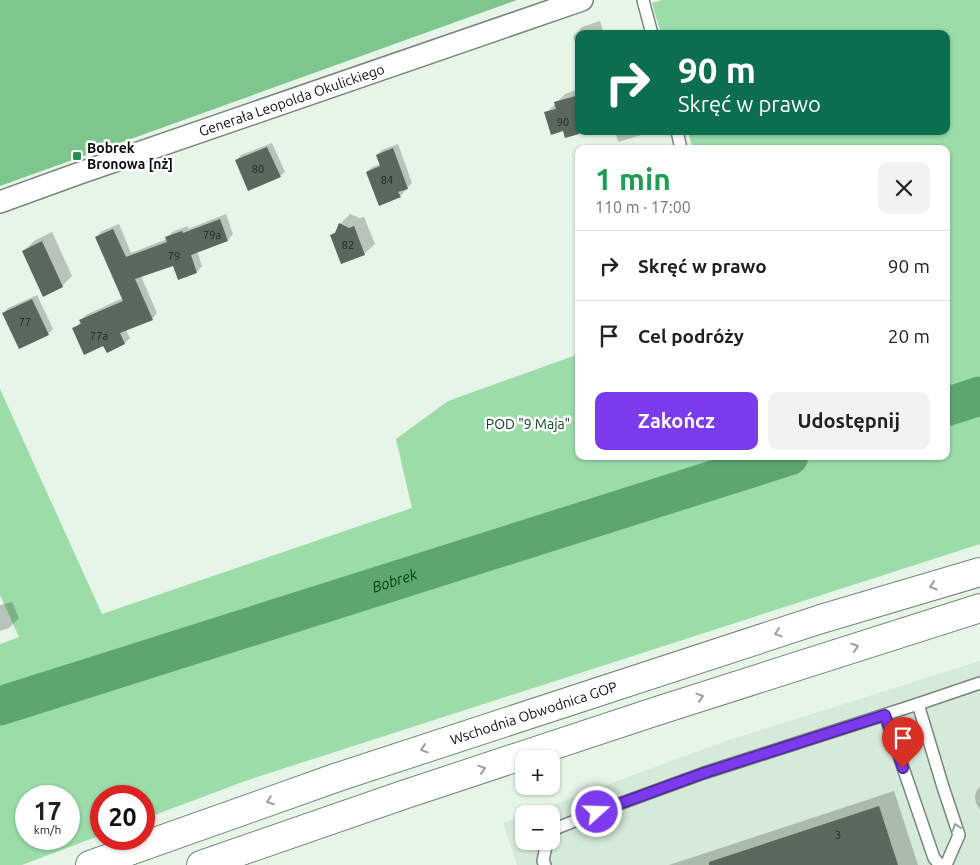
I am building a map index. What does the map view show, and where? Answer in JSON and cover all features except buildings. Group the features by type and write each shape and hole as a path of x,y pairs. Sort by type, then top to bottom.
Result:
{"highway":[{"name":"Wschodnia Obwodnica GOP","path":"90,865 366,768 821,619 980,572"},
{"path":"201,865 403,795 654,712 980,608"},
{"path":"257,865 403,795"}],"street":[{"name":"Generała Leopolda Okulickiego","path":"0,202 582,0"}],"lane":[{"path":"643,0 651,30"},
{"path":"560,827 704,773 980,683"},
{"path":"918,704 942,787 959,835 946,865"},
{"path":"885,715 934,858 940,865"},
{"path":"545,865 543,861 546,850"}],"shaded area":[{"path":"980,661 980,865 517,865 503,823 515,818 515,850 560,850 560,805 552,805 726,741"}],"green space":[{"path":"0,0 517,0 0,186"},
{"name":"POD \"9 Maja\"","path":"662,0 980,0 980,544 248,780 155,815 155,785 90,785 90,839 80,843 80,785 15,785 15,850 62,850 22,865 0,865 0,644 19,637 0,595 0,389 102,614 412,508 396,439 448,401 575,355 575,460 950,460 950,145 692,145 689,135 950,135 950,30 660,30 652,3"}],"waterway":[{"name":"Bobrek","path":"950,406 980,396"},
{"name":"Bobrek","path":"0,706 776,460"}],"place":[{"name":"Bobrek Bronowa [nż]","path":"77,156"}],"route":[{"path":"597,812 704,773 885,715 903,768"}]}
